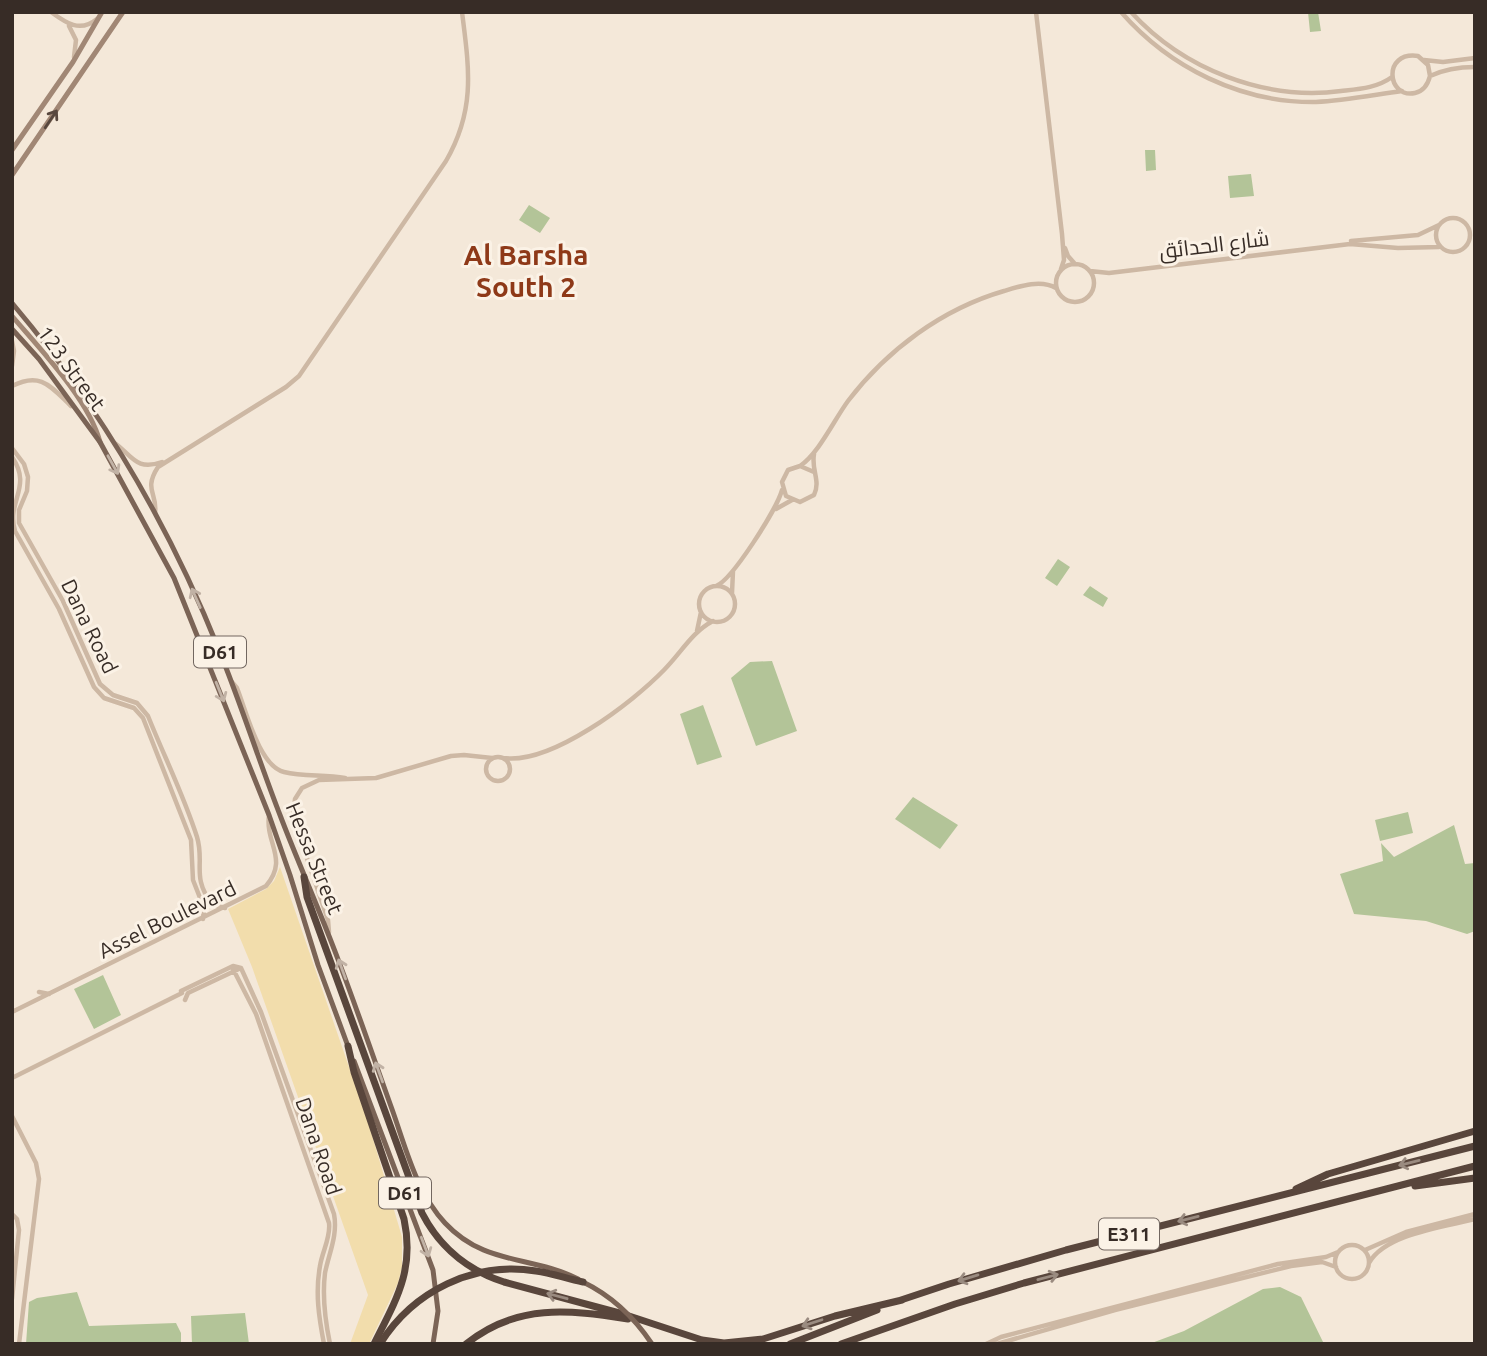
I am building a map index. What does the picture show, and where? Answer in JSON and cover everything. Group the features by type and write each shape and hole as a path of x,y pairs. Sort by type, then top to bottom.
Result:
{"highway":[{"path":"304,877 307,897 417,1201 435,1235 464,1263 490,1278 702,1340 724,1343 763,1339 835,1316 902,1300"},
{"path":"348,1046 356,1078 404,1219 408,1249 405,1278 374,1344"},
{"path":"1283,1195 1328,1174 1475,1131"},
{"name":"E311","path":"790,1344 902,1300 1019,1262 1475,1146"},
{"name":"E311","path":"841,1344 1036,1280 1475,1166"},
{"path":"1397,1188 1475,1178"},
{"path":"380,1344 401,1316 422,1298 469,1275 496,1269 522,1269 583,1282"},
{"path":"466,1344 499,1324 535,1313 576,1312 646,1322"},
{"path":"852,1344 867,1335"}],"main road":[{"path":"12,175 123,12"},
{"path":"12,150 73,62 102,13"},
{"name":"Hessa Street","path":"12,303 51,349 114,443 155,513 192,589 231,681 304,877 328,933 422,1188 441,1219 464,1239 495,1256 552,1268 597,1289 622,1308 652,1344"},
{"name":"123 Street","path":"12,316 83,407 95,426 100,442"},
{"name":"Hessa Street","path":"12,330 39,359 82,414 174,578 269,815 318,965 433,1270 438,1311 433,1344"}],"street":[{"path":"51,12 66,23 76,40 73,62"},
{"path":"114,443 129,458 139,463 153,464 166,460 286,387 299,376 438,173 458,136 469,98 469,66 462,12"},
{"path":"1036,12 1064,260 1056,288"},
{"path":"1121,12 1145,38 1174,60 1210,80 1249,94 1279,100 1315,102 1402,91 1415,93 1426,86 1430,76 1424,60"},
{"path":"1131,12 1179,52 1214,72 1249,84 1284,91 1327,93 1374,86 1392,77 1396,63 1402,57 1410,55 1443,62 1475,58"},
{"path":"66,23 83,26 92,23 102,13"},
{"path":"1430,76 1453,68 1475,66"},
{"path":"1392,77 1402,91"},
{"path":"1475,225 1451,218 1439,225 1435,236 1439,247 1447,252 1455,253 1475,241"},
{"path":"1464,222 1470,232 1468,245"},
{"name":"شارع الحدائق","path":"1090,271 1110,273 1422,234 1439,225"},
{"path":"1062,234 1067,254 1076,264 1090,271 1094,285"},
{"name":"شارع الحدائق","path":"1323,246 1350,244 1398,248 1439,247"},
{"path":"792,500 783,489 784,474 791,468 800,466 815,450 860,386 903,345 952,313 1076,264"},
{"path":"1017,288 1044,283 1056,288 1062,298 1076,302 1088,297 1101,276 1110,273"},
{"path":"12,341 12,366"},
{"path":"12,386 32,380 46,383 82,414"},
{"name":"Dana Road","path":"12,448 24,464 28,477 27,491 18,516 22,530 66,607 100,684 113,695 137,703 148,716 197,838 201,883 212,904 225,908"},
{"path":"773,512 783,503 792,500 804,501 814,495 818,485 814,472 815,450"},
{"name":"Dana Road","path":"12,457 22,476 21,489 12,516 15,531 59,609 94,687 104,698 134,708 143,719 191,840 193,880 204,908 203,919"},
{"path":"155,513 151,483 155,472 166,460"},
{"path":"800,466 814,472"},
{"path":"696,632 701,618 702,595 706,590 724,583 734,570 773,512 783,489"},
{"path":"700,609 713,621 723,621 732,614 735,604 732,593 734,570"},
{"path":"716,586 732,593"},
{"path":"328,933 328,920 295,823 293,805 298,793 313,782 376,778 451,756 524,757 568,740 621,708 667,667 696,632 713,621"},
{"path":"231,681 237,688 263,755 271,765 284,772 349,779"},
{"path":"470,755 495,781 503,780 524,757"},
{"path":"486,769 492,758"},
{"path":"503,758 508,763 509,772"},
{"name":"Assel Boulevard","path":"12,1012 260,891 275,873 277,857 268,828 269,815"},
{"name":"Dana Road","path":"324,1344 317,1289 329,1223 256,1014 233,969 237,965 256,997 334,1214 335,1229 325,1276 324,1295 324,1314 330,1344"},
{"path":"12,1078 181,992 233,969"},
{"path":"185,1000 188,993 233,969"},
{"path":"39,992 50,994"},
{"path":"109,1034 116,1026"},
{"path":"68,1050 76,1051"},
{"path":"12,1116 36,1163 39,1179 19,1344"},
{"path":"12,1214 17,1219 19,1230 12,1299"},
{"path":"986,1344 1001,1337 1284,1262 1330,1256 1351,1245 1364,1250 1406,1232 1475,1214"},
{"path":"1338,1252 1336,1267 1341,1275 1354,1279 1364,1274 1377,1252 1395,1241 1475,1219"},
{"path":"1364,1250 1369,1263"},
{"path":"997,1344 1286,1267 1319,1262 1336,1267"}],"green space":[{"path":"1308,12 1318,12 1321,31 1310,32"},
{"path":"1145,150 1155,150 1156,170 1146,171"},
{"path":"1251,174 1254,196 1230,198 1228,176"},
{"path":"529,205 550,218 540,233 519,220"},
{"path":"1058,559 1070,567 1057,586 1045,578"},
{"path":"1090,586 1108,598 1103,607 1083,595"},
{"path":"772,661 797,731 756,746 731,678 750,662"},
{"path":"703,705 722,757 697,765 680,714"},
{"path":"913,797 958,825 940,849 895,819"},
{"path":"1408,812 1413,833 1380,841 1375,820"},
{"path":"1454,825 1465,864 1475,863 1475,931 1467,934 1426,921 1354,914 1340,874 1383,861 1381,843 1394,857"},
{"path":"103,975 121,1015 94,1029 74,989"},
{"path":"1280,1287 1301,1297 1324,1344 1149,1344 1184,1331 1263,1289"},
{"path":"77,1292 89,1326 176,1323 181,1333 181,1344 26,1344 29,1302 37,1298"},
{"path":"245,1313 249,1344 192,1344 191,1316"}],"sand":[{"path":"280,867 369,1125 402,1237 402,1267 398,1283 369,1344 350,1344 368,1295 252,967 228,909 266,889 274,881"}],"district":[{"name":"Al Barsha South 2","path":"526,270"}]}
